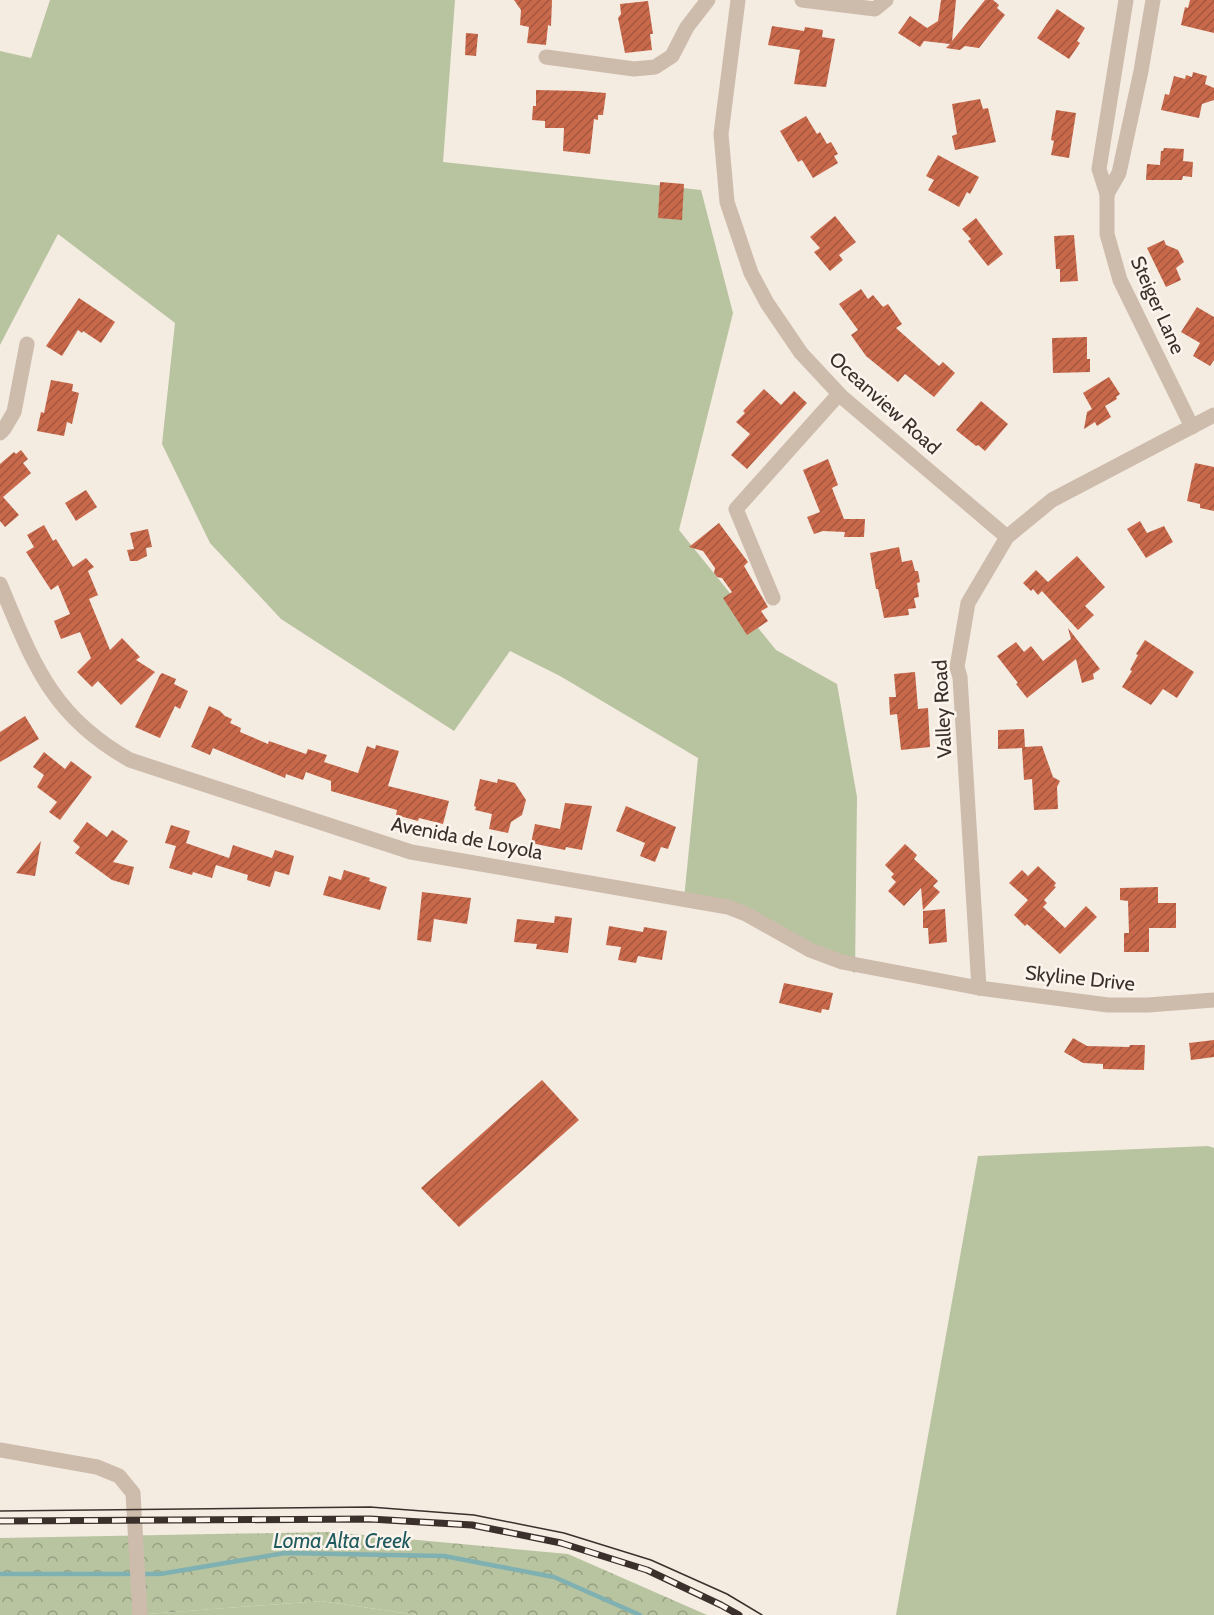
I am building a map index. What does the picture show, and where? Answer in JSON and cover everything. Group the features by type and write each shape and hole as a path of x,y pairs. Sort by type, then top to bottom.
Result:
{"street":[{"path":"546,57 634,69 655,67 672,56 687,27 708,0"},
{"name":"Oceanview Road","path":"738,0 721,134 727,202 751,273 767,303 801,353 840,394 1007,537"},
{"path":"802,0 875,9 886,0"},
{"name":"Steiger Lane","path":"1126,0 1099,169 1107,194 1107,234 1120,280 1192,427"},
{"name":"Steiger Lane","path":"1107,194 1119,173 1141,71 1152,0"},
{"path":"0,433 14,412 27,344"},
{"path":"773,598 736,509 840,394"},
{"name":"Valley Road","path":"979,988 960,677 957,667 968,603 1007,537 1052,500 1214,415"},
{"name":"Avenida de Loyola","path":"0,584 32,659 55,698 73,718 112,750 130,760 411,852 728,907 746,914 810,950 842,962 979,988"},
{"name":"Skyline Drive","path":"979,988 1108,1005 1148,1005 1214,1000"},
{"path":"0,1450 97,1467 119,1476 133,1492 140,1615"}],"green space":[{"path":"50,0 455,0 443,162 701,190 733,313 679,530 776,650 837,684 857,797 855,973 746,914 684,899 698,758 560,676 510,651 454,731 281,619 210,543 162,444 175,323 58,234 0,345 0,51 31,58"},
{"path":"1208,1146 1214,1148 1214,1615 896,1615 978,1156"},
{"path":"331,1532 568,1554 707,1615 418,1615 321,1601 134,1615 0,1615 0,1538"},
{"path":"321,1601 418,1615 134,1615"}],"building":[{"path":"514,0 552,0 551,26 548,25 546,45 527,43 529,27 520,25 521,10"},
{"path":"941,0 956,0 952,41 985,0 993,0 999,5 997,8 1005,15 979,48 965,46 960,50 946,48 950,44 924,41 920,47 898,33 910,16 927,28 938,21"},
{"path":"1190,0 1214,0 1214,33 1181,25 1185,7 1188,8"},
{"path":"648,1 653,34 650,34 652,50 625,53 618,18 621,14 620,4"},
{"path":"1057,9 1085,28 1077,41 1080,43 1069,59 1037,38"},
{"path":"772,26 804,31 805,27 823,30 822,37 835,39 826,87 794,84 800,50 768,45"},
{"path":"466,33 478,34 476,56 465,55"},
{"path":"1193,72 1207,76 1205,84 1214,88 1214,100 1202,104 1199,118 1161,110 1165,94 1169,95 1174,76 1185,79 1186,75 1192,77"},
{"path":"536,90 606,93 603,115 598,115 598,120 594,119 590,154 563,151 564,128 545,128 545,121 532,120 533,106 536,106"},
{"path":"980,99 983,109 988,108 996,142 955,150 952,136 957,134 952,104"},
{"path":"1056,110 1076,113 1069,158 1051,155"},
{"path":"806,116 817,134 820,132 827,144 831,142 838,154 834,156 838,163 813,178 802,160 798,162 780,131"},
{"path":"1164,148 1184,149 1183,161 1193,162 1192,177 1183,176 1182,180 1146,180 1147,164 1160,165 1161,151"},
{"path":"938,155 979,177 970,194 967,192 959,207 928,190 934,180 926,176"},
{"path":"660,182 684,184 682,220 658,218"},
{"path":"835,216 856,242 839,255 843,260 830,271 814,252 820,248 810,237"},
{"path":"976,218 1003,254 988,266 968,241 971,239 962,229"},
{"path":"1074,235 1078,281 1060,282 1060,269 1056,269 1054,236"},
{"path":"1164,240 1166,245 1178,250 1184,262 1176,268 1181,280 1166,287 1147,248"},
{"path":"861,289 868,299 873,295 883,307 888,304 902,324 896,328 939,366 943,362 955,373 934,397 905,374 898,382 866,356 851,335 858,330 839,304"},
{"path":"79,298 115,322 101,343 78,330 62,356 46,346"},
{"path":"1197,307 1214,317 1214,360 1210,366 1193,356 1200,343 1181,332"},
{"path":"1087,337 1087,359 1090,359 1090,372 1053,373 1052,338"},
{"path":"1109,377 1120,394 1116,397 1117,399 1105,406 1111,417 1097,426 1095,422 1084,429 1087,412 1092,409 1083,393"},
{"path":"51,380 73,384 72,391 79,393 72,424 67,422 64,436 37,431 41,412 44,413"},
{"path":"764,389 781,405 794,391 807,403 747,469 731,455 750,434 736,422"},
{"path":"981,401 1008,424 985,451 956,430"},
{"path":"21,450 28,459 23,463 31,473 3,497 19,515 5,527 0,521 0,464 14,452 16,454"},
{"path":"828,459 838,485 832,488 844,519 865,519 864,537 844,537 845,532 823,531 814,534 807,517 820,512 803,470"},
{"path":"1195,463 1214,467 1214,511 1200,508 1200,504 1187,501"},
{"path":"86,490 97,507 76,521 65,503"},
{"path":"1140,521 1147,533 1164,526 1173,542 1146,558 1127,529"},
{"path":"719,523 748,562 744,566 768,607 761,611 768,621 747,635 723,598 732,592 722,578 717,577 714,573 715,568 703,551 689,547"},
{"path":"44,525 53,541 56,539 73,567 86,558 94,567 88,571 98,595 89,599 110,650 122,638 140,657 136,660 155,672 121,705 98,681 92,687 77,672 91,658 80,632 61,639 54,621 70,614 58,585 51,590 26,552 34,547 27,535"},
{"path":"148,529 152,547 146,548 147,556 137,561 130,561 127,550 134,549 130,533"},
{"path":"899,547 902,562 912,560 915,571 918,571 919,597 914,598 916,608 908,609 909,615 884,618 870,553"},
{"path":"1077,556 1105,587 1085,606 1094,615 1078,630 1042,591 1038,595 1023,583 1036,570 1048,582"},
{"path":"1068,628 1100,669 1093,674 1094,679 1082,683 1076,659 1027,698 997,656 1016,642 1024,652 1031,646 1043,661 1071,639"},
{"path":"1145,640 1194,672 1177,698 1163,689 1151,705 1122,687 1132,671 1130,670 1138,655 1136,654"},
{"path":"915,672 918,709 928,708 930,747 901,750 897,714 890,715 889,697 896,697 894,674"},
{"path":"162,673 176,679 174,684 188,691 180,709 175,706 160,738 135,727"},
{"path":"209,706 232,719 230,723 241,728 240,732 268,744 269,741 306,754 308,749 327,755 324,762 358,773 367,746 375,749 376,745 399,751 388,786 449,801 443,824 396,815 397,810 331,791 331,781 306,772 303,780 286,774 285,778 213,748 210,755 191,747"},
{"path":"25,716 39,739 0,762 0,732"},
{"path":"1024,729 1025,747 1042,746 1053,777 1060,781 1057,787 1058,809 1034,810 1032,779 1024,780 1022,748 998,749 998,730"},
{"path":"44,752 65,769 71,761 92,777 60,820 49,812 57,802 37,787 44,775 33,767"},
{"path":"480,779 497,783 498,779 515,783 526,800 522,815 511,822 508,833 489,829 492,814 475,810"},
{"path":"565,803 592,806 582,850 566,847 565,850 531,843 535,824 560,829"},
{"path":"626,806 676,827 668,849 661,847 655,862 640,856 645,843 616,831"},
{"path":"87,822 107,837 112,830 128,841 113,862 134,867 129,885 112,880 75,853 80,847 73,841"},
{"path":"171,825 190,831 186,843 229,858 233,845 272,858 275,850 294,856 289,875 275,871 270,887 247,880 248,875 216,865 212,878 169,868 176,846 165,843"},
{"path":"41,841 35,876 16,873"},
{"path":"905,844 917,855 914,859 938,881 933,886 940,892 923,910 921,888 904,906 888,891 896,882 891,877 894,874 885,865"},
{"path":"1038,866 1056,883 1054,886 1056,887 1044,900 1047,903 1043,907 1065,928 1086,906 1097,917 1060,954 1014,915 1028,900 1009,883 1022,870 1028,876"},
{"path":"344,870 370,878 369,881 387,887 380,910 323,895 329,876 341,880"},
{"path":"1158,887 1158,903 1176,903 1176,928 1149,928 1149,952 1124,952 1124,933 1129,933 1128,901 1120,900 1120,888"},
{"path":"422,892 471,898 467,924 434,919 431,942 417,940"},
{"path":"945,909 947,942 929,944 928,928 923,928 923,911"},
{"path":"555,916 572,918 568,953 536,949 537,944 514,942 517,919 554,923"},
{"path":"609,926 643,932 644,927 667,931 662,960 638,956 636,963 618,960 621,947 606,945"},
{"path":"784,983 833,993 829,1010 822,1009 821,1013 779,1003"},
{"path":"1073,1038 1087,1046 1145,1045 1144,1070 1103,1069 1103,1064 1083,1063 1064,1052"},
{"path":"1214,1040 1214,1057 1191,1060 1189,1043"},
{"path":"542,1080 579,1120 459,1227 421,1188"}],"waterway":[{"name":"Loma Alta Creek","path":"0,1574 160,1574 285,1553 444,1556 554,1577 640,1615"}],"tram line":[{"path":"0,1511 370,1507 474,1515 564,1533 651,1560 727,1594 762,1615"}],"railway":[{"path":"0,1521 370,1519 472,1525 561,1543 647,1570 739,1615"}]}
